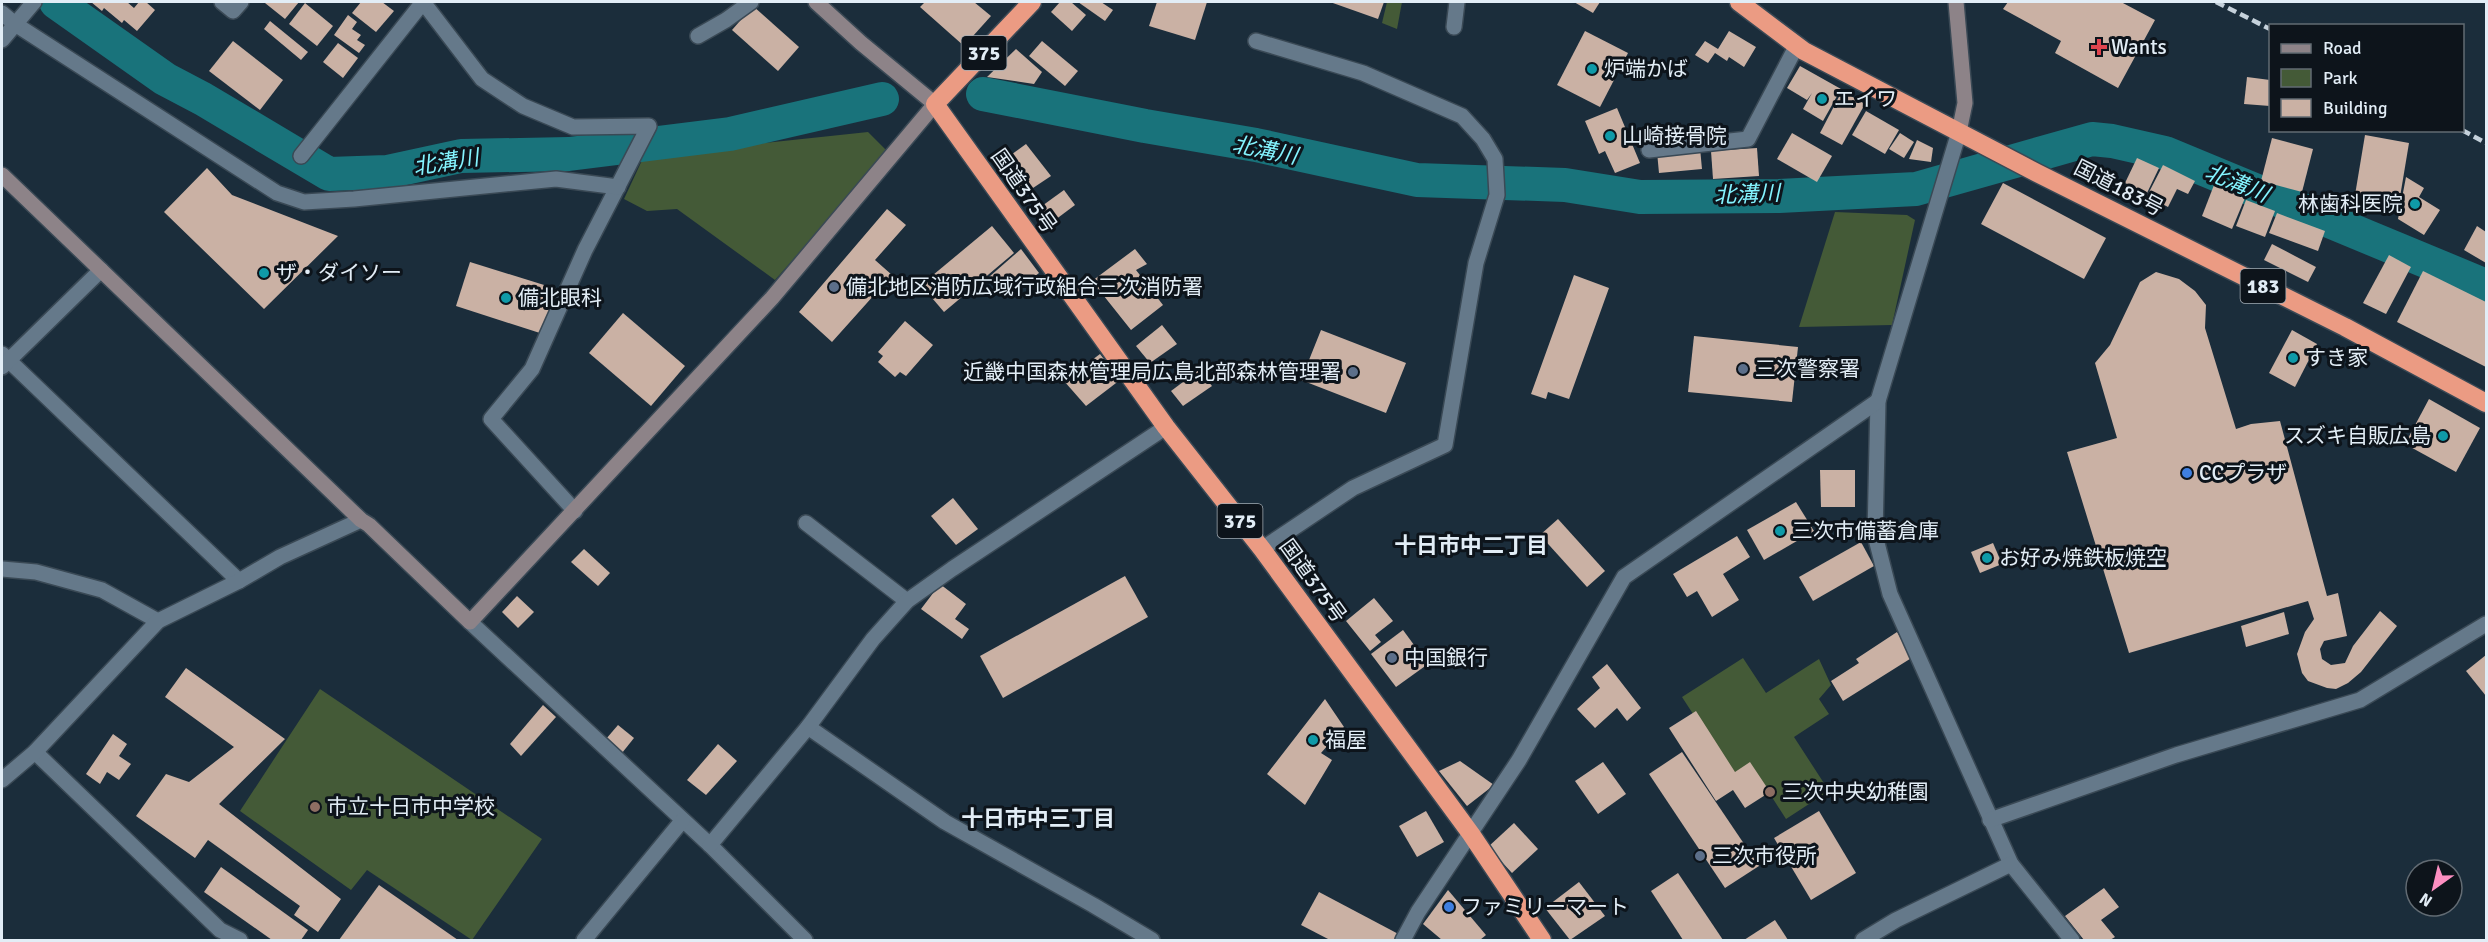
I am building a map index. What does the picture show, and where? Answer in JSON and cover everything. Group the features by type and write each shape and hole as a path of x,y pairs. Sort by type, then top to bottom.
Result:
{"highway":[{"name":"375","path":"935,104 1032,2"},
{"name":"国道183号","path":"1739,2 1797,45 1959,132 2345,327 2487,403"},
{"name":"国道375号","path":"935,104 1166,427 1262,549 1471,834 1542,940"}],"street":[{"path":"2,40 34,2"},
{"path":"222,2 233,11 241,2"},
{"path":"301,156 423,2 483,79 523,106 573,127 649,126 585,250 532,369 491,418 575,511"},
{"path":"698,36 751,2"},
{"path":"471,622 772,298 935,104 861,43 816,2"},
{"path":"1454,27 1457,2"},
{"path":"1956,2 1965,103 1947,174 1878,401 1875,535 1890,594 2011,864 2072,940"},
{"path":"2,13 15,24 277,193 304,202 354,200 556,179 618,187"},
{"path":"1256,41 1363,73 1462,116 1483,139 1495,159 1497,195 1476,263 1444,445 1353,488 1262,549"},
{"path":"1649,150 1748,139 1797,45"},
{"path":"2,175 361,520 710,845 805,940"},
{"path":"100,270 4,360 239,581"},
{"path":"1403,940 1418,912 1519,760 1624,577 1878,401"},
{"path":"710,845 808,727 873,639 908,601 952,568 1166,427"},
{"path":"2,780 35,752 158,621 239,581 280,557 361,520"},
{"path":"806,523 908,601"},
{"path":"2,569 36,572 102,590 158,621"},
{"path":"1990,820 2176,755 2360,700 2487,624"},
{"path":"808,727 945,822 1152,940"},
{"path":"35,752 220,930 240,940"},
{"path":"584,940 682,821"},
{"path":"1863,940 1896,920 2011,864"}],"green space":[{"path":"1387,2 1402,2 1397,29 1382,23"},
{"path":"868,132 888,152 775,280 677,209 647,211 624,199 644,156"},
{"path":"1835,212 1907,215 1915,220 1892,325 1799,327"},
{"path":"1743,658 1766,693 1819,659 1831,685 1819,699 1829,714 1794,737 1829,791 1786,819 1752,766 1734,777 1682,697"},
{"path":"320,689 542,839 472,940 367,870 351,890 240,811"}],"building":[{"path":"91,2 127,2 134,8 139,2 146,2 155,10 137,31 124,20 122,23 104,8 102,11"},
{"path":"266,2 299,2 285,19"},
{"path":"361,2 382,2 394,11 376,32 352,13"},
{"path":"925,2 974,2 991,16 964,46 920,7"},
{"path":"1060,2 1071,2 1086,15 1072,31 1051,12"},
{"path":"1078,2 1101,2 1113,10 1105,21"},
{"path":"1157,2 1207,2 1195,40 1149,26"},
{"path":"1330,2 1384,2 1378,19"},
{"path":"1574,2 1600,2 1593,13"},
{"name":"Wants","path":"2008,2 2121,2 2155,20 2118,88 2055,53 2061,41 2003,9"},
{"path":"305,3 333,26 317,46 289,24"},
{"path":"753,6 799,47 778,71 732,30"},
{"path":"348,15 357,22 352,29 361,35 357,40 365,45 359,53 334,35"},
{"path":"270,21 308,52 301,60 264,29"},
{"name":"炉端かば","path":"1585,31 1628,53 1600,107 1557,85"},
{"path":"1729,31 1756,47 1744,67 1729,57 1727,61 1715,53 1708,63 1695,55 1705,41 1718,49"},
{"path":"233,41 283,80 260,110 209,71"},
{"path":"1042,41 1078,71 1065,86 1029,56"},
{"path":"338,43 358,58 343,78 323,62"},
{"path":"1016,49 1042,72 1034,84 987,77"},
{"path":"1800,66 1841,89 1823,121 1803,109 1812,93 1807,100 1787,88"},
{"path":"2247,77 2269,80 2269,106 2244,104"},
{"path":"1842,91 1865,104 1842,145 1820,133"},
{"name":"山崎接骨院","path":"1617,108 1640,163 1615,173 1605,151 1599,154 1585,121"},
{"path":"1866,111 1899,130 1885,154 1852,135"},
{"path":"1792,133 1832,156 1817,182 1777,159"},
{"path":"1900,133 1914,142 1904,158 1889,149"},
{"path":"2365,135 2409,143 2398,209 2354,201"},
{"path":"2272,138 2313,149 2302,192 2261,181"},
{"path":"1917,140 1933,148 1931,162 1909,159"},
{"path":"1026,144 1051,176 1024,194 1000,163"},
{"path":"1700,148 1702,169 1659,173 1657,152"},
{"path":"1757,148 1759,176 1713,179 1711,151"},
{"path":"2137,158 2159,168 2147,193 2125,183"},
{"path":"2163,165 2195,181 2188,194 2177,189 2168,207 2147,196"},
{"name":"ザ・ダイソー","path":"207,168 232,195 338,236 264,309 164,212"},
{"name":"林歯科医院","path":"2406,177 2424,188 2419,197 2440,210 2424,235 2398,219"},
{"path":"2003,183 2106,238 2084,279 1981,224"},
{"path":"2214,185 2245,198 2232,229 2202,216"},
{"path":"1064,190 1075,205 1047,226 1035,211"},
{"path":"2246,200 2275,211 2265,237 2236,226"},
{"path":"887,209 906,225 875,260 892,275 832,342 799,312"},
{"path":"2277,213 2325,231 2318,251 2269,233"},
{"path":"992,226 1014,253 944,312 921,285"},
{"path":"2477,226 2486,232 2486,263 2464,250"},
{"path":"2272,244 2316,267 2308,282 2264,260"},
{"path":"1021,249 1039,273 1006,298 989,277"},
{"path":"1135,249 1147,264 1136,270 1163,305 1131,330 1092,281"},
{"path":"2389,255 2411,267 2386,314 2363,303"},
{"name":"備北眼科","path":"470,262 557,289 543,334 456,306"},
{"path":"2423,271 2486,302 2486,367 2397,322"},
{"path":"2156,272 2179,279 2195,291 2206,305 2205,328 2236,429 2251,424 2280,421 2327,596 2338,593 2347,636 2324,641 2320,649 2322,659 2331,665 2345,663 2353,646 2380,611 2397,626 2361,672 2336,689 2308,681 2302,673 2297,654 2305,632 2314,619 2308,601 2129,653 2067,452 2117,438 2095,363 2110,345 2140,282"},
{"path":"1574,275 1609,288 1569,399 1548,392 1546,399 1531,394"},
{"path":"623,313 685,366 651,406 589,353"},
{"path":"905,321 933,345 906,376 900,372 895,377 878,362 883,356 878,352"},
{"path":"1162,325 1177,344 1150,363 1136,346"},
{"name":"近畿中国森林管理局広島北部森林管理署","path":"1321,330 1406,363 1386,413 1301,380"},
{"name":"すき家","path":"2292,330 2317,344 2295,387 2269,373"},
{"name":"三次警察署","path":"1694,336 1798,347 1792,402 1688,392"},
{"path":"1100,354 1120,380 1086,406 1064,381"},
{"path":"1199,370 1212,386 1183,406 1171,391"},
{"name":"スズキ自販広島","path":"2429,399 2480,428 2456,472 2405,444"},
{"path":"1820,470 1855,470 1855,507 1821,507"},
{"path":"953,498 978,529 956,545 931,516"},
{"name":"三次市備蓄倉庫","path":"1796,502 1814,531 1764,560 1747,530"},
{"path":"1558,519 1605,571 1587,587 1540,535"},
{"path":"1737,536 1750,557 1723,574 1739,600 1712,617 1697,591 1687,597 1673,574"},
{"path":"1861,542 1874,566 1813,601 1799,577"},
{"name":"お好み焼鉄板焼空","path":"1993,543 2002,564 1980,573 1971,552"},
{"path":"584,549 610,573 598,586 571,562"},
{"path":"1125,576 1148,617 1003,698 980,656"},
{"path":"940,584 966,604 955,619 969,629 962,639 921,609"},
{"path":"517,596 534,612 518,628 502,612"},
{"path":"1374,598 1393,621 1375,635 1381,642 1370,651 1346,621"},
{"path":"2284,612 2289,634 2246,647 2241,626"},
{"path":"1403,630 1428,664 1396,687 1371,654"},
{"path":"1897,632 1913,657 1843,701 1831,681 1859,663 1856,659"},
{"path":"2486,655 2486,696 2466,671"},
{"path":"1607,664 1641,708 1627,721 1617,708 1595,728 1577,709 1600,688 1592,677"},
{"path":"186,668 285,739 219,804 341,899 318,932 294,915 300,906 208,840 195,858 136,816 166,774 189,782 234,747 165,697"},
{"name":"福屋","path":"1325,699 1344,727 1321,753 1332,760 1305,805 1267,774"},
{"path":"543,705 556,717 521,756 510,744"},
{"path":"1696,711 1735,772 1750,762 1770,792 1745,808 1733,790 1716,801 1669,728"},
{"path":"618,725 634,738 622,753 606,739"},
{"path":"113,734 127,744 119,756 131,764 119,780 107,772 100,784 86,774"},
{"path":"718,744 737,761 706,795 687,780"},
{"path":"1682,752 1759,866 1725,888 1649,774"},
{"path":"1460,761 1494,785 1467,806 1439,771"},
{"path":"1603,762 1626,794 1598,814 1575,781"},
{"path":"1426,811 1444,842 1417,857 1399,826"},
{"path":"1819,811 1856,873 1811,900 1774,838"},
{"path":"1514,823 1538,849 1512,873 1488,847"},
{"path":"221,867 308,930 301,940 272,940 204,892"},
{"path":"1678,873 1723,940 1683,940 1651,891"},
{"path":"1579,882 1605,916 1570,940 1545,908"},
{"path":"379,885 458,940 339,940"},
{"path":"2104,888 2119,907 2101,920 2115,937 2110,940 2084,940 2065,916"},
{"name":"ファミリーマート","path":"1448,890 1486,935 1480,940 1442,940 1423,924"},
{"path":"1319,892 1406,938 1405,940 1330,940 1301,925"},
{"path":"1775,920 1788,940 1744,940"}],"waterway":[{"name":"北溝川","path":"56,2 165,79 329,174 387,172 461,156 569,154 730,134 882,99"},
{"name":"北溝川","path":"983,94 1256,145 1417,180 1565,185 1640,197 1779,196 1916,189 2092,139 2112,141 2165,153 2486,286"}],"railway":[{"path":"2216,2 2269,28"},
{"path":"2464,131 2486,143"}],"place":[{"name":"Wants","path":"2099,47"},
{"name":"炉端かば","path":"1592,69"},
{"name":"エイワ","path":"1822,99"},
{"name":"山崎接骨院","path":"1610,136"},
{"name":"林歯科医院","path":"2415,204"},
{"name":"ザ・ダイソー","path":"264,273"},
{"name":"備北地区消防広域行政組合三次消防署","path":"834,287"},
{"name":"備北眼科","path":"506,298"},
{"name":"すき家","path":"2293,358"},
{"name":"三次警察署","path":"1743,369"},
{"name":"近畿中国森林管理局広島北部森林管理署","path":"1353,372"},
{"name":"スズキ自販広島","path":"2443,436"},
{"name":"CCプラザ","path":"2187,473"},
{"name":"三次市備蓄倉庫","path":"1780,531"},
{"name":"お好み焼鉄板焼空","path":"1987,558"},
{"name":"中国銀行","path":"1392,658"},
{"name":"福屋","path":"1313,740"},
{"name":"三次中央幼稚園","path":"1770,792"},
{"name":"市立十日市中学校","path":"315,807"},
{"name":"三次市役所","path":"1700,856"},
{"name":"ファミリーマート","path":"1449,907"}],"district":[{"name":"十日市中二丁目","path":"1471,545"},
{"name":"十日市中三丁目","path":"1038,818"}]}
